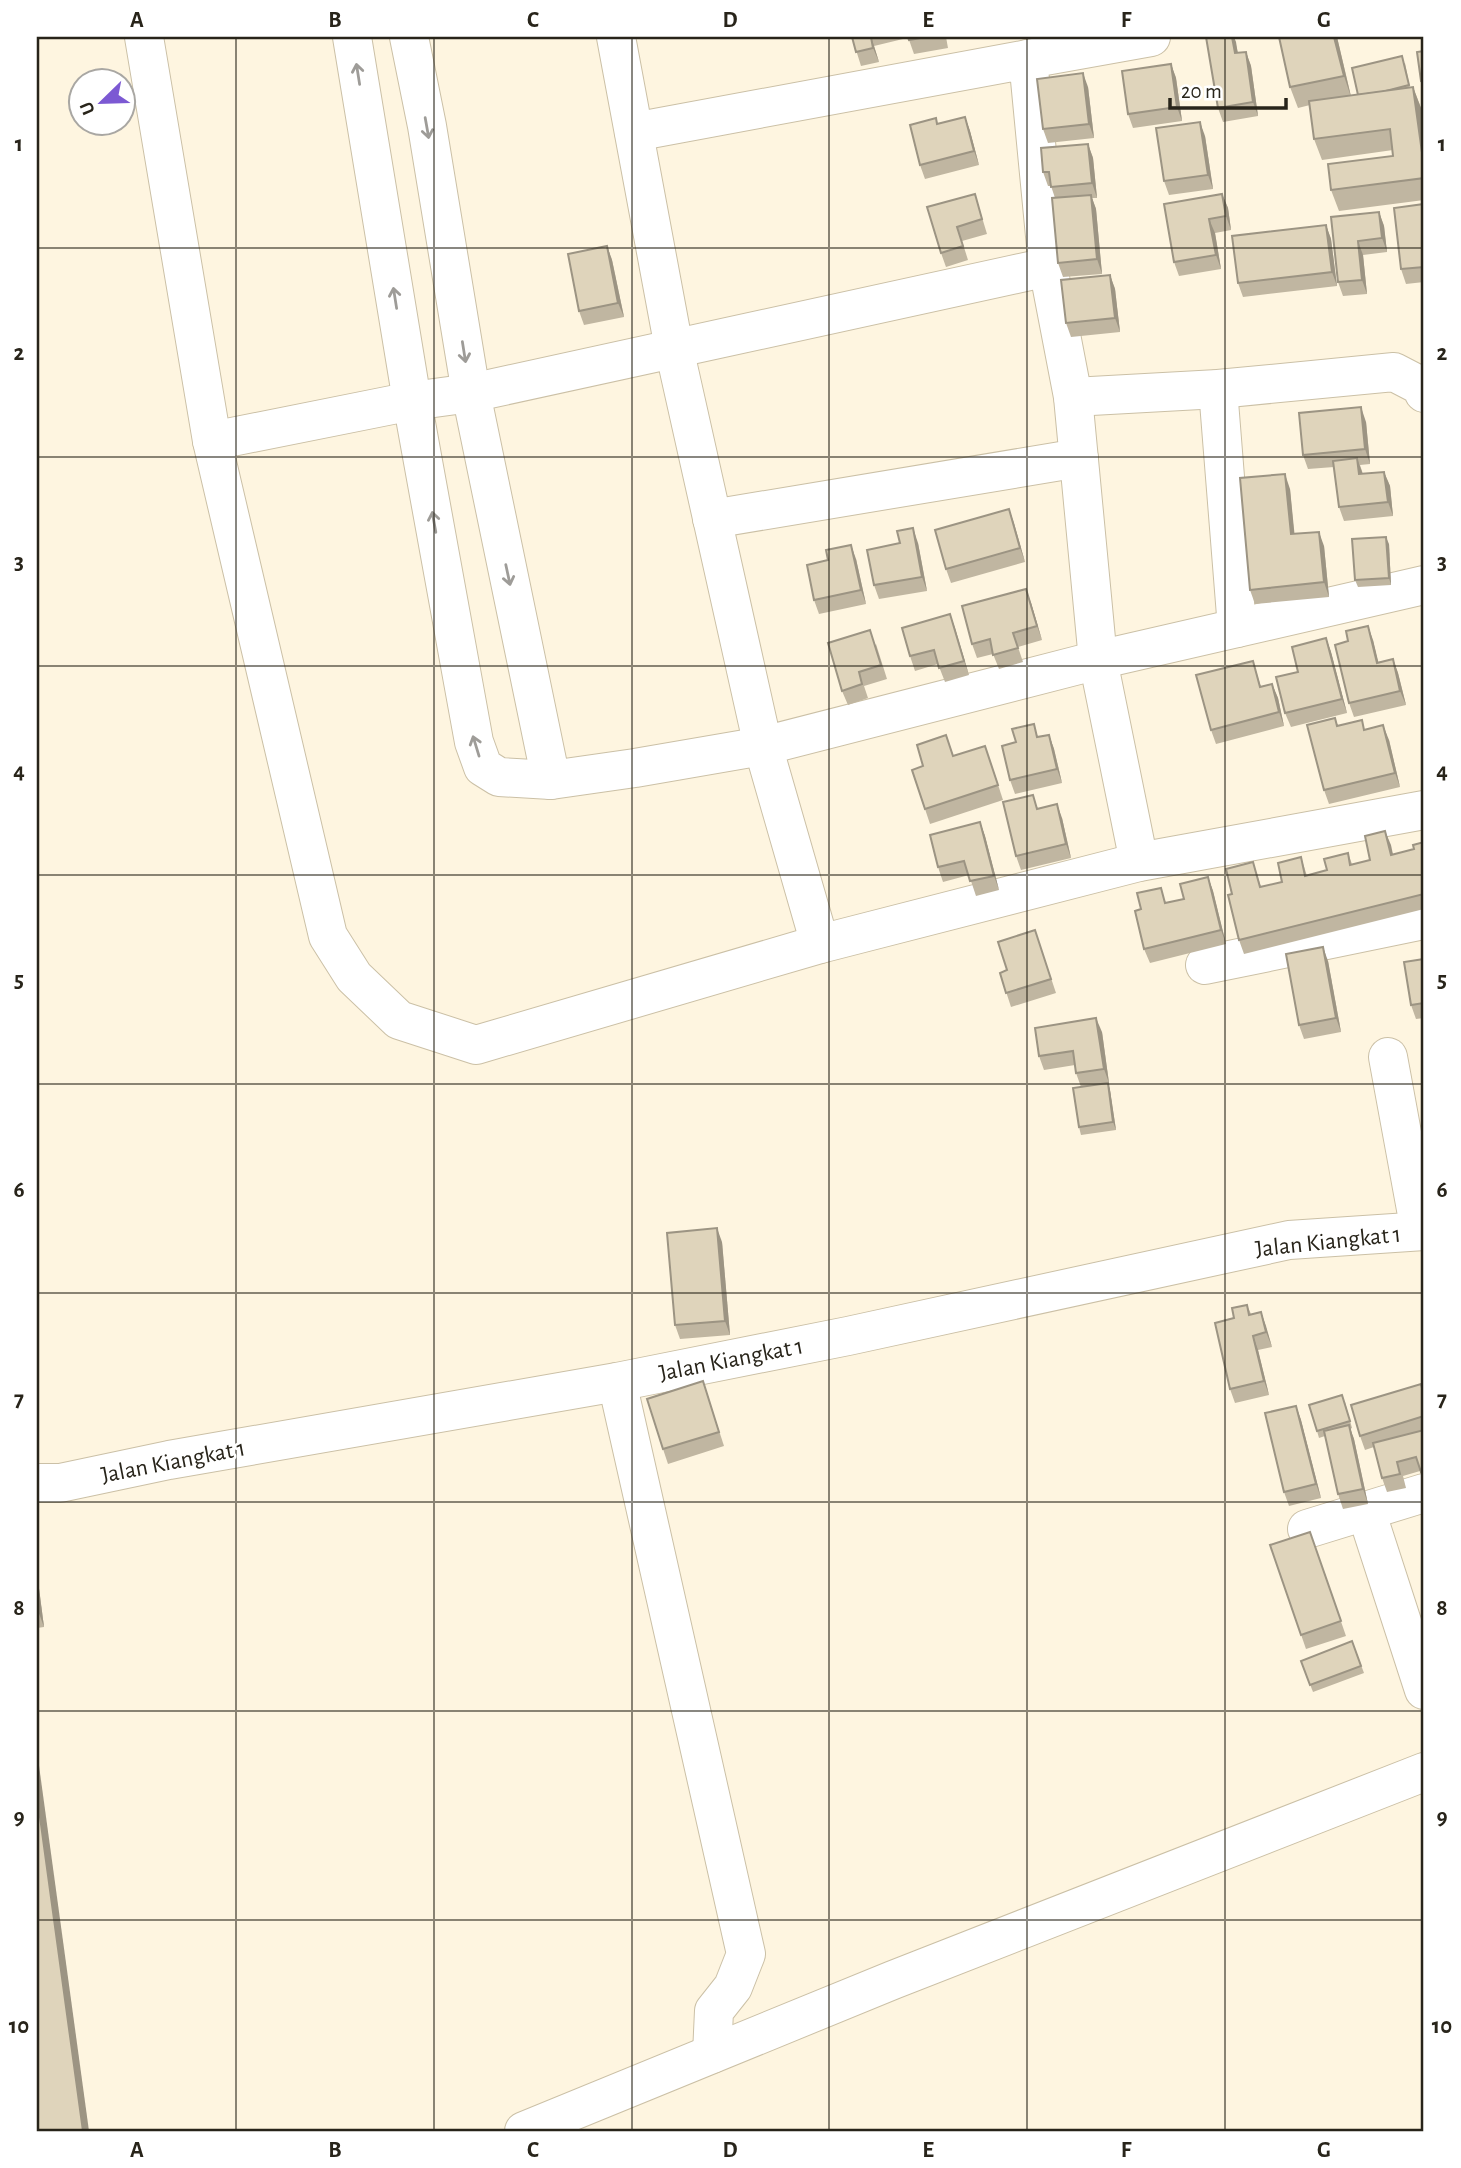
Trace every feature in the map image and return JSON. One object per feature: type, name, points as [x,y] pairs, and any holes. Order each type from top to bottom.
[{"type":"street","points":[[144,37],[212,441],[328,936],[354,976],[399,1020],[476,1045],[820,944],[1139,862],[1424,810]]},
{"type":"street","points":[[352,37],[412,401],[474,742],[484,767],[499,777],[551,780],[763,746],[1098,660],[1424,585]]},
{"type":"street","points":[[408,37],[427,126],[471,393],[551,780]]},
{"type":"street","points":[[616,37],[674,348],[763,746],[820,944]]},
{"type":"street","points":[[634,132],[1151,37]]},
{"type":"street","points":[[1028,59],[1048,267],[1073,397],[1098,660],[1139,862]]},
{"type":"street","points":[[212,441],[412,401],[471,393],[1048,267]]},
{"type":"street","points":[[1073,397],[1218,389],[1394,372],[1421,386],[1424,393]]},
{"type":"street","points":[[1218,389],[1237,628]]},
{"type":"street","points":[[712,519],[1079,458]]},
{"type":"street","points":[[1205,965],[1424,920]]},
{"type":"street","points":[[1388,1057],[1422,1231]]},
{"type":"street","name":"Jalan Kiangkat 1","points":[[37,1483],[60,1483],[182,1457],[617,1382],[848,1336],[1289,1240],[1422,1231]]},
{"type":"street","points":[[617,1382],[746,1954],[733,1987],[715,2011],[712,2054]]},
{"type":"street","points":[[1307,1530],[1424,1493]]},
{"type":"street","points":[[1366,1511],[1424,1690]]},
{"type":"street","points":[[524,2131],[893,1980],[1424,1772]]},
{"type":"building","points":[[852,37],[871,37],[873,48],[856,52]]},
{"type":"building","points":[[1206,37],[1232,37],[1235,53],[1246,52],[1253,102],[1218,108]]},
{"type":"building","points":[[1279,37],[1334,37],[1344,76],[1290,87]]},
{"type":"building","points":[[1424,51],[1424,80],[1421,81],[1417,52]]},
{"type":"building","points":[[1402,56],[1409,85],[1358,95],[1352,68]]},
{"type":"building","points":[[1171,64],[1177,107],[1128,114],[1122,71]]},
{"type":"building","points":[[1083,73],[1089,124],[1043,129],[1037,79]]},
{"type":"building","points":[[1413,87],[1424,178],[1331,190],[1328,164],[1393,156],[1390,129],[1314,139],[1309,101]]},
{"type":"building","points":[[965,117],[974,151],[920,165],[910,125],[936,118],[937,124]]},
{"type":"building","points":[[1200,122],[1208,175],[1164,181],[1156,128]]},
{"type":"building","points":[[1088,144],[1092,183],[1051,187],[1049,172],[1043,172],[1041,148]]},
{"type":"building","points":[[975,194],[982,219],[957,227],[963,246],[941,253],[927,207]]},
{"type":"building","points":[[1222,194],[1226,216],[1209,219],[1216,255],[1174,262],[1164,204]]},
{"type":"building","points":[[1091,195],[1097,259],[1058,263],[1052,198]]},
{"type":"building","points":[[1424,204],[1424,267],[1401,269],[1394,208]]},
{"type":"building","points":[[1379,212],[1382,238],[1358,241],[1362,280],[1338,282],[1331,217]]},
{"type":"building","points":[[1326,225],[1332,272],[1238,283],[1232,236]]},
{"type":"building","points":[[607,246],[618,303],[579,311],[568,254]]},
{"type":"building","points":[[1110,275],[1115,318],[1066,323],[1061,280]]},
{"type":"building","points":[[1361,407],[1365,449],[1303,455],[1299,413]]},
{"type":"building","points":[[1357,458],[1359,474],[1384,472],[1388,502],[1339,507],[1333,461]]},
{"type":"building","points":[[1285,474],[1291,534],[1319,532],[1324,582],[1250,590],[1240,478]]},
{"type":"building","points":[[1009,509],[1020,548],[946,569],[935,530]]},
{"type":"building","points":[[913,528],[922,577],[874,585],[867,550],[900,543],[897,531]]},
{"type":"building","points":[[1386,537],[1389,578],[1355,580],[1352,539]]},
{"type":"building","points":[[851,545],[861,590],[814,600],[807,565],[828,560],[826,550]]},
{"type":"building","points":[[1026,589],[1037,626],[1013,633],[1018,648],[993,655],[990,639],[972,644],[962,606]]},
{"type":"building","points":[[950,614],[964,661],[939,668],[934,650],[910,656],[902,628]]},
{"type":"building","points":[[1368,626],[1377,663],[1393,659],[1400,691],[1349,703],[1335,645],[1348,641],[1346,631]]},
{"type":"building","points":[[870,630],[881,665],[859,672],[862,684],[842,691],[828,643]]},
{"type":"building","points":[[1326,638],[1342,699],[1285,713],[1276,677],[1298,672],[1292,647]]},
{"type":"building","points":[[1253,661],[1260,687],[1272,684],[1279,712],[1211,730],[1196,675]]},
{"type":"building","points":[[1335,718],[1337,726],[1362,720],[1364,730],[1383,725],[1395,773],[1324,790],[1307,725]]},
{"type":"building","points":[[1034,724],[1037,737],[1049,735],[1057,769],[1010,780],[1002,746],[1016,742],[1012,729]]},
{"type":"building","points":[[946,735],[953,756],[985,746],[998,785],[925,809],[912,770],[923,766],[917,745]]},
{"type":"building","points":[[1033,795],[1037,809],[1057,804],[1066,844],[1016,856],[1003,802]]},
{"type":"building","points":[[980,822],[994,876],[970,881],[964,861],[938,867],[930,835]]},
{"type":"building","points":[[1385,831],[1391,855],[1414,849],[1413,845],[1424,842],[1424,894],[1239,940],[1228,895],[1232,894],[1226,869],[1253,862],[1260,887],[1282,882],[1278,863],[1301,857],[1305,876],[1327,870],[1324,859],[1348,853],[1350,865],[1370,860],[1365,836]]},
{"type":"building","points":[[1208,877],[1221,930],[1144,949],[1135,911],[1141,909],[1137,893],[1161,888],[1165,903],[1184,899],[1180,884]]},
{"type":"building","points":[[1035,930],[1051,979],[1006,993],[1000,973],[1007,970],[998,942]]},
{"type":"building","points":[[1323,947],[1336,1018],[1299,1025],[1286,954]]},
{"type":"building","points":[[1424,959],[1424,1003],[1411,1005],[1404,962]]},
{"type":"building","points":[[1096,1018],[1104,1069],[1076,1073],[1073,1051],[1039,1056],[1035,1028]]},
{"type":"building","points":[[1108,1083],[1113,1122],[1079,1127],[1073,1088]]},
{"type":"building","points":[[717,1228],[725,1321],[675,1325],[667,1233]]},
{"type":"building","points":[[1247,1305],[1249,1315],[1261,1312],[1266,1332],[1253,1336],[1264,1381],[1230,1389],[1215,1323],[1234,1318],[1232,1308]]},
{"type":"building","points":[[703,1381],[719,1432],[663,1449],[647,1399]]},
{"type":"building","points":[[1421,1384],[1424,1416],[1360,1436],[1351,1405]]},
{"type":"building","points":[[1342,1395],[1350,1421],[1317,1431],[1309,1405]]},
{"type":"building","points":[[1296,1406],[1316,1484],[1284,1492],[1265,1413]]},
{"type":"building","points":[[1349,1425],[1363,1489],[1338,1494],[1324,1431]]},
{"type":"building","points":[[1424,1430],[1424,1471],[1421,1472],[1416,1457],[1397,1462],[1400,1474],[1382,1478],[1373,1443]]},
{"type":"building","points":[[1310,1532],[1341,1621],[1301,1635],[1270,1545]]},
{"type":"building","points":[[1352,1641],[1361,1666],[1310,1685],[1301,1661]]},
{"type":"building","points":[[37,1795],[83,2131],[37,2131]]}]
